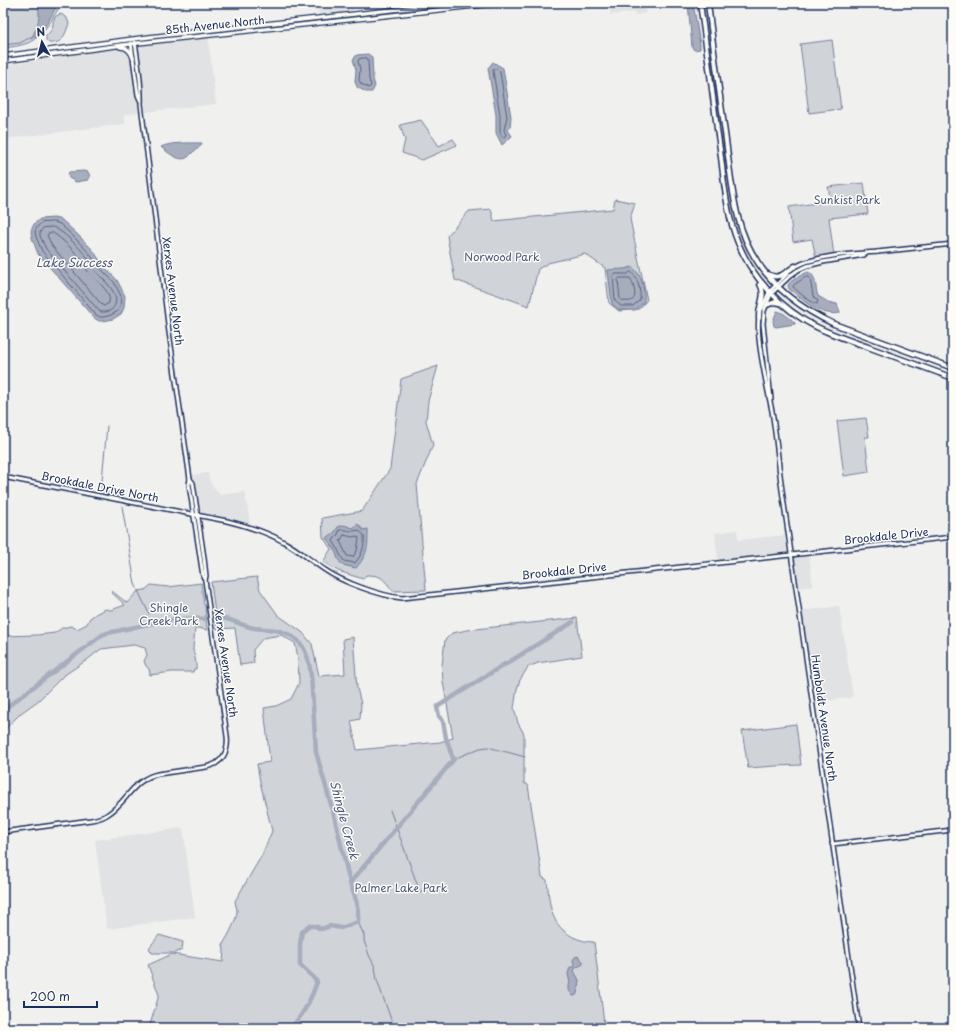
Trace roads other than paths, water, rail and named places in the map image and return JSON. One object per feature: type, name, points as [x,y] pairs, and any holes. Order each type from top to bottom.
[{"type":"highway","points":[[699,3],[703,21],[727,201],[733,228],[746,263],[761,286],[763,292],[764,296],[760,307],[759,318]]},
{"type":"highway","points":[[708,3],[736,212],[741,228],[755,258],[777,286],[801,306],[825,320],[953,368]]},
{"type":"highway","points":[[743,253],[759,279],[770,293],[799,317],[821,329],[953,378]]},
{"type":"highway","points":[[765,272],[771,277],[777,277],[795,266]]},
{"type":"highway","points":[[767,305],[775,302],[781,303]]},
{"type":"main road","name":"85th Avenue North","points":[[3,56],[132,39],[454,3]]},
{"type":"main road","name":"85th Avenue North","points":[[3,61],[133,43],[502,3]]},
{"type":"main road","points":[[101,48],[108,49],[123,47],[130,51],[133,58]]},
{"type":"street","name":"Xerxes Avenue North","points":[[132,39],[140,72],[142,94],[141,104]]},
{"type":"street","name":"Xerxes Avenue North","points":[[3,832],[91,820],[102,817],[112,811],[135,786],[152,775],[212,766],[221,759],[227,748],[227,736],[205,580],[204,558],[196,515],[193,484],[190,479],[169,332],[141,104],[138,95],[133,58],[133,43]]},
{"type":"street","points":[[770,293],[795,266],[815,259],[953,244]]},
{"type":"street","points":[[777,286],[791,275],[807,266],[878,252]]},
{"type":"street","name":"Humboldt Avenue North","points":[[770,293],[763,318],[763,330],[770,382],[772,411],[791,555],[859,1028]]},
{"type":"street","name":"Humboldt Avenue North","points":[[770,293],[764,302],[759,318],[758,328],[772,411]]},
{"type":"street","name":"Brookdale Drive North","points":[[3,477],[196,515]]},
{"type":"street","name":"Brookdale Drive","points":[[196,515],[227,521],[269,534],[286,543],[339,578],[367,589],[394,597],[409,597],[953,537]]},
{"type":"street","points":[[832,844],[953,830]]},
{"type":"water","points":[[40,3],[58,3],[42,30],[30,39],[38,23]]},
{"type":"water","points":[[688,3],[693,3],[700,49],[694,50],[692,47]]},
{"type":"water","points":[[368,54],[372,57],[373,79],[375,86],[372,92],[366,92],[357,87],[355,81],[356,70],[353,59],[357,55]]},
{"type":"water","points":[[493,62],[503,68],[511,117],[510,127],[508,130],[512,136],[502,145],[496,133],[496,115],[488,68]]},
{"type":"water","points":[[202,143],[185,159],[175,157],[161,147],[175,144]]},
{"type":"water","points":[[69,172],[88,172],[90,176],[88,180],[76,182],[69,178]]},
{"type":"water","name":"Lake Success","points":[[54,218],[62,220],[78,235],[93,250],[102,264],[117,280],[125,296],[124,308],[121,314],[113,319],[104,321],[99,321],[94,318],[38,254],[31,231],[34,224],[40,219]]},
{"type":"water","points":[[631,267],[635,269],[642,281],[644,302],[635,310],[619,310],[612,304],[608,270]]},
{"type":"water","points":[[808,272],[813,276],[818,296],[828,302],[837,304],[840,313],[826,313],[819,310],[806,303],[789,289],[788,286],[791,282]]},
{"type":"water","points":[[777,311],[782,313],[795,324],[774,326],[773,321]]},
{"type":"water","points":[[358,524],[363,530],[368,529],[368,541],[363,559],[356,568],[342,565],[334,548],[326,538],[334,533],[338,527],[344,525],[353,528]]},
{"type":"water","points":[[578,956],[583,961],[583,964],[577,967],[574,971],[579,980],[577,994],[573,996],[569,990],[570,983],[568,974],[570,967],[574,966],[573,960]]},
{"type":"waterway","points":[[3,45],[20,43],[31,37]]},
{"type":"waterway","points":[[107,426],[101,491],[120,495]]},
{"type":"waterway","points":[[122,506],[135,584],[149,614]]},
{"type":"waterway","name":"Shingle Creek","points":[[216,617],[254,628],[276,630],[285,633],[298,641],[305,652],[310,666],[311,675],[316,752],[335,819],[357,907],[358,922],[341,928],[330,926],[321,929],[315,926],[308,926],[302,932],[300,944],[300,965],[317,982],[307,1006],[291,1028]]},
{"type":"waterway","name":"Shingle Creek","points":[[3,710],[102,635],[143,625],[168,621],[193,618],[205,619]]},
{"type":"waterway","points":[[506,664],[573,622]]},
{"type":"waterway","points":[[451,753],[446,738],[443,721],[439,716],[437,707],[505,664]]},
{"type":"waterway","points":[[454,759],[480,748],[488,747],[506,752]]},
{"type":"waterway","points":[[507,752],[525,757]]},
{"type":"waterway","points":[[350,883],[454,759],[452,756]]},
{"type":"waterway","points":[[390,810],[420,892],[424,890]]},
{"type":"waterway","points":[[358,922],[364,935],[364,941],[369,955],[375,967],[377,980],[394,1028]]},
{"type":"park label","name":"Sunkist Park","points":[[847,200]]},
{"type":"park label","name":"Norwood Park","points":[[502,257]]},
{"type":"park label","name":"Shingle Creek Park","points":[[169,614]]},
{"type":"park label","name":"Palmer Lake Park","points":[[401,888]]}]
